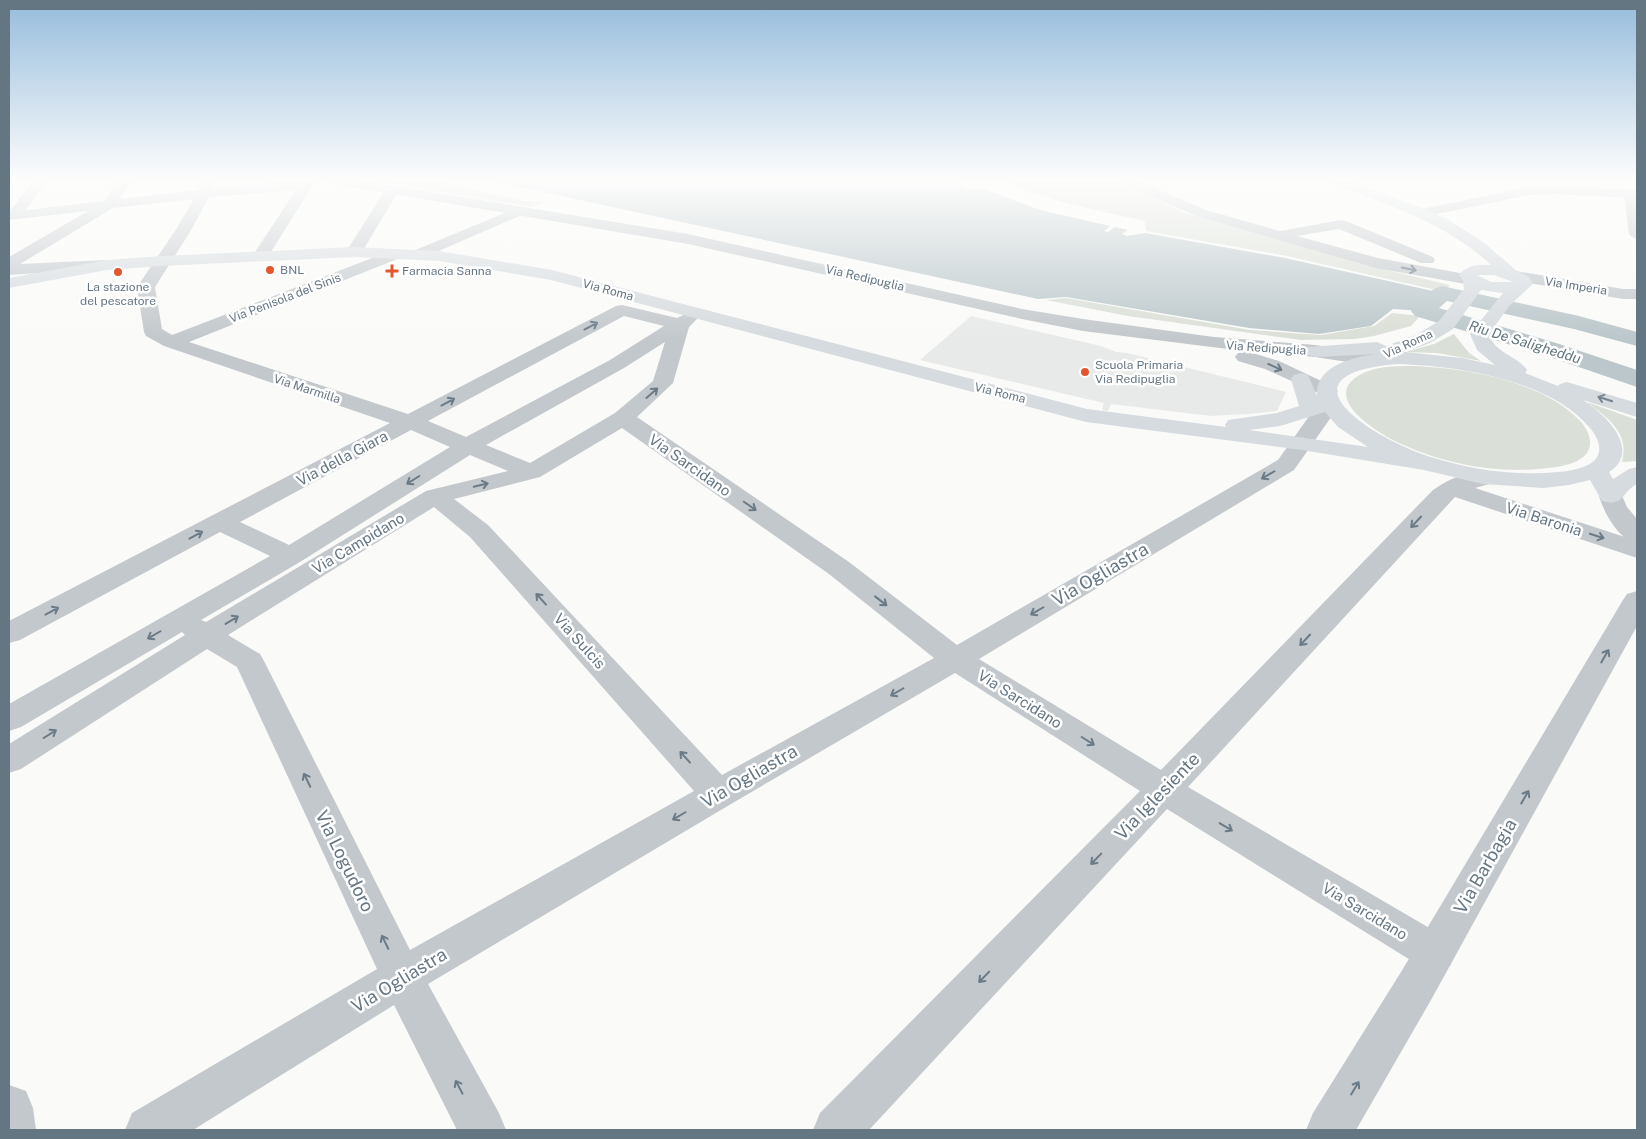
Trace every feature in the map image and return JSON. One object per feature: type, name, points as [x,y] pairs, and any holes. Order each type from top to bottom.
[{"type":"main road","points":[[1461,233],[1488,253],[1515,279]]},
{"type":"main road","name":"Via Roma","points":[[107,265],[260,255],[354,252],[419,254],[463,259],[552,275],[689,319],[1086,415],[1302,442],[1351,452],[1426,463]]},
{"type":"main road","name":"Via Roma","points":[[1374,360],[1423,339],[1446,325],[1488,253]]},
{"type":"main road","points":[[9,283],[107,265]]},
{"type":"main road","points":[[1471,282],[1499,288],[1515,279]]},
{"type":"main road","points":[[1515,279],[1504,301],[1479,334],[1480,342],[1490,353],[1536,384],[1572,389]]},
{"type":"main road","points":[[1315,351],[1403,346]]},
{"type":"main road","points":[[1322,401],[1330,380],[1340,371],[1354,364],[1374,360],[1423,359],[1451,362],[1489,370],[1536,384],[1565,397],[1589,412],[1605,428],[1612,444],[1610,458],[1596,470]]},
{"type":"main road","points":[[1513,367],[1637,410]]},
{"type":"main road","points":[[1301,379],[1322,401],[1360,432],[1397,452],[1426,463],[1487,477],[1531,481],[1569,478],[1596,470],[1637,468]]},
{"type":"main road","name":"Via Roma","points":[[1195,430],[1280,419],[1322,401]]},
{"type":"main road","points":[[1351,452],[1451,488]]},
{"type":"main road","points":[[1596,470],[1611,496],[1624,481],[1637,474]]},
{"type":"street","points":[[9,264],[61,233]]},
{"type":"street","name":"Via Marmilla","points":[[181,233],[146,286],[148,312],[153,332],[171,342],[410,422],[532,472]]},
{"type":"street","points":[[260,255],[274,233]]},
{"type":"street","points":[[354,252],[366,233]]},
{"type":"street","points":[[419,254],[467,233]]},
{"type":"street","name":"Via Redipuglia","points":[[653,233],[688,239],[1022,314],[1158,336],[1236,346],[1315,351],[1374,360]]},
{"type":"street","points":[[1271,233],[1376,263],[1471,282]]},
{"type":"street","points":[[1277,235],[1288,233]]},
{"type":"street","points":[[1363,233],[1445,266],[1471,282]]},
{"type":"street","name":"Via Penisola del Sinis","points":[[171,342],[399,253]]},
{"type":"street","name":"Via Roma","points":[[9,270],[107,265]]},
{"type":"street","points":[[1515,279],[1637,300]]},
{"type":"street","name":"Via Imperia","points":[[1515,279],[1637,294]]},
{"type":"street","name":"Via della Giara","points":[[9,634],[622,310],[689,319]]},
{"type":"street","name":"Via Campidano","points":[[9,719],[193,627],[435,496],[532,472],[623,418],[663,383],[689,319]]},
{"type":"street","name":"Via Campidano","points":[[9,760],[290,556],[470,446],[617,364],[689,319]]},
{"type":"street","name":"Via Redipuglia","points":[[1158,336],[1263,362],[1301,379]]},
{"type":"street","name":"Via Ogliastra","points":[[149,1130],[402,977],[956,659],[1286,465],[1302,442],[1322,401]]},
{"type":"street","name":"Via Sarcidano","points":[[623,418],[840,568],[956,659],[1164,789],[1435,953]]},
{"type":"street","name":"Via Iglesiente","points":[[837,1130],[1164,789],[1441,496],[1451,488],[1487,477]]},
{"type":"street","name":"Via Baronia","points":[[1451,488],[1637,550]]},
{"type":"street","name":"Via Sulcis","points":[[435,496],[479,531],[718,794]]},
{"type":"street","points":[[1611,496],[1616,508],[1637,536]]},
{"type":"street","points":[[219,522],[290,556]]},
{"type":"street","name":"Via Barbagia","points":[[1330,1130],[1435,953],[1637,600]]},
{"type":"street","name":"Via Logudoro","points":[[193,627],[249,660],[402,977],[482,1130]]},
{"type":"street","points":[[9,1108],[12,1130]]},
{"type":"shaded area","points":[[733,233],[1123,233],[1122,234],[1127,236],[1146,233],[1285,258],[1442,293],[1423,311],[1393,309],[1371,326],[1319,334],[1249,328],[1066,297],[1038,299]]},
{"type":"shaded area","points":[[1158,233],[1256,233],[1387,270],[1450,285],[1445,292],[1287,256]]},
{"type":"shaded area","points":[[1066,298],[1250,330],[1321,335],[1374,326],[1392,313],[1420,316],[1411,326],[1374,336],[1354,339],[1301,340],[1128,316],[1046,300]]},
{"type":"shaded area","name":"Scuola Primaria Via Redipuglia","points":[[971,316],[1286,392],[1277,411],[1211,416],[1111,404],[1108,411],[1102,410],[1104,403],[920,360]]},
{"type":"shaded area","points":[[1454,334],[1469,353],[1481,361],[1437,353],[1405,352],[1434,344]]},
{"type":"shaded area","points":[[1413,366],[1480,374],[1526,387],[1547,397],[1566,409],[1582,423],[1589,436],[1590,444],[1588,451],[1581,459],[1565,465],[1529,470],[1509,470],[1449,461],[1393,440],[1364,421],[1349,403],[1346,394],[1349,385],[1358,376],[1370,370],[1384,367]]},
{"type":"shaded area","points":[[1587,402],[1637,420],[1637,461],[1622,462],[1624,452],[1620,434],[1609,420]]},
{"type":"waterway","name":"Riu De Saligheddu","points":[[1637,339],[1579,323],[1442,293],[1423,311],[1547,348],[1637,379]]},
{"type":"place","name":"BNL","points":[[270,270]]},
{"type":"place","name":"Farmacia Sanna","points":[[392,271]]},
{"type":"place","name":"La stazione del pescatore","points":[[118,272]]},
{"type":"place","name":"Scuola Primaria Via Redipuglia","points":[[1085,372]]}]
